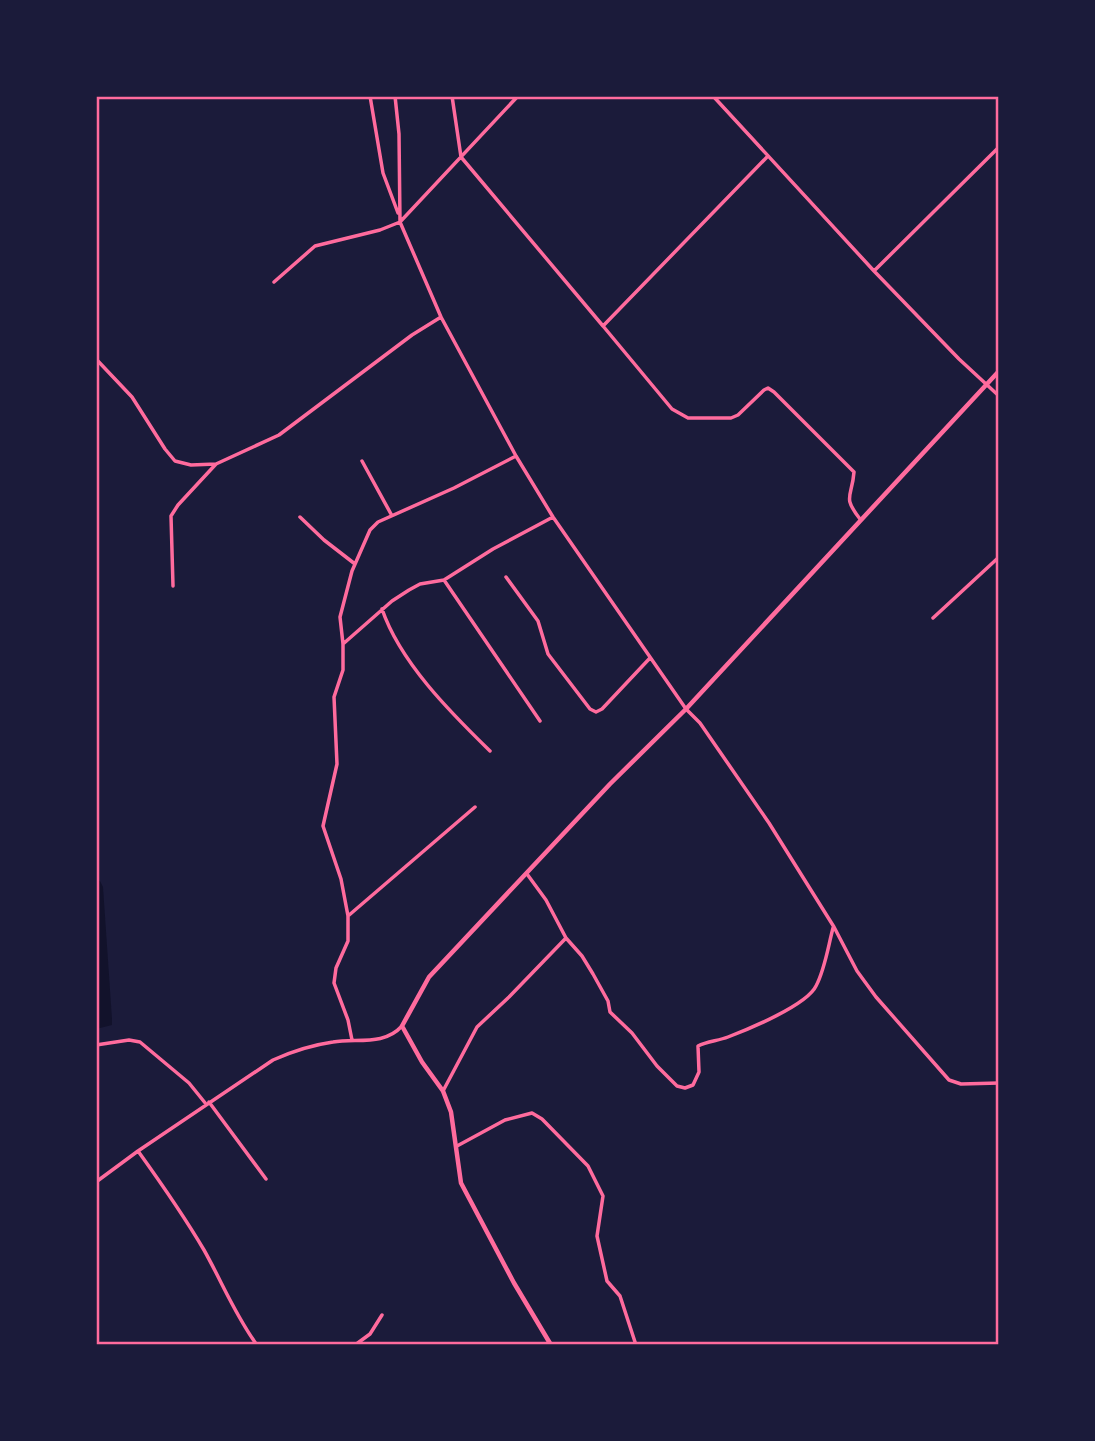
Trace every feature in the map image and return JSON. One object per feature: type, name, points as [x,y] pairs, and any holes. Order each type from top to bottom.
[{"type":"street","points":[[370,96],[383,173],[399,216]]},
{"type":"street","points":[[395,96],[399,134],[400,222],[441,317],[516,456],[553,517],[686,709],[718,747],[769,823],[834,927],[857,971],[876,997],[949,1080],[961,1084],[999,1083]]},
{"type":"street","points":[[452,96],[461,156],[672,409],[688,418],[732,418],[768,388],[853,472],[853,484],[848,499],[860,519]]},
{"type":"street","points":[[274,282],[315,246],[380,230],[400,222],[518,96]]},
{"type":"street","points":[[713,96],[874,271],[959,359],[999,396]]},
{"type":"street","points":[[874,271],[999,147]]},
{"type":"street","points":[[603,327],[767,157]]},
{"type":"street","points":[[96,359],[132,397],[175,461],[191,465],[216,464],[279,435],[412,335],[441,317]]},
{"type":"street","points":[[96,1182],[273,1060],[297,1049],[352,1040],[387,1038],[402,1026],[429,977],[610,784],[686,709],[999,371]]},
{"type":"street","points":[[352,1040],[348,1020],[334,983],[336,968],[348,942],[348,916],[341,879],[323,826],[337,764],[334,697],[343,670],[340,617],[345,593],[370,530],[378,522],[454,488],[516,456]]},
{"type":"street","points":[[362,461],[391,514]]},
{"type":"street","points":[[173,586],[171,516],[216,464]]},
{"type":"street","points":[[300,516],[324,540],[355,564]]},
{"type":"street","points":[[343,644],[382,609],[420,584],[444,580],[493,549],[553,517]]},
{"type":"street","points":[[933,618],[999,557]]},
{"type":"street","points":[[506,577],[538,621],[548,654],[590,709],[596,712],[650,658]]},
{"type":"street","points":[[444,580],[540,721]]},
{"type":"street","points":[[382,609],[390,633],[411,662],[460,721],[490,751]]},
{"type":"street","points":[[348,916],[475,807]]},
{"type":"street","points":[[527,874],[546,900],[566,938],[593,974],[608,1001],[610,1012],[632,1033],[657,1066],[677,1086],[685,1088],[693,1085],[699,1072],[698,1046],[726,1038],[792,1007],[816,987],[834,927]]},
{"type":"street","points":[[443,1091],[477,1027],[566,938]]},
{"type":"street","points":[[402,1026],[422,1062],[443,1091],[451,1112],[461,1183],[514,1283],[551,1345]]},
{"type":"street","points":[[96,1045],[129,1040],[140,1042],[189,1083],[208,1103],[266,1179]]},
{"type":"street","points":[[457,1146],[505,1120],[531,1113],[542,1119],[588,1166],[603,1196],[597,1236],[607,1281],[620,1296],[636,1345]]},
{"type":"street","points":[[138,1151],[205,1252],[239,1320],[257,1345]]},
{"type":"street","points":[[355,1345],[370,1334],[382,1315]]},
{"type":"shaded area","points":[[96,880],[100,881],[103,887],[112,1025],[96,1029]]}]
